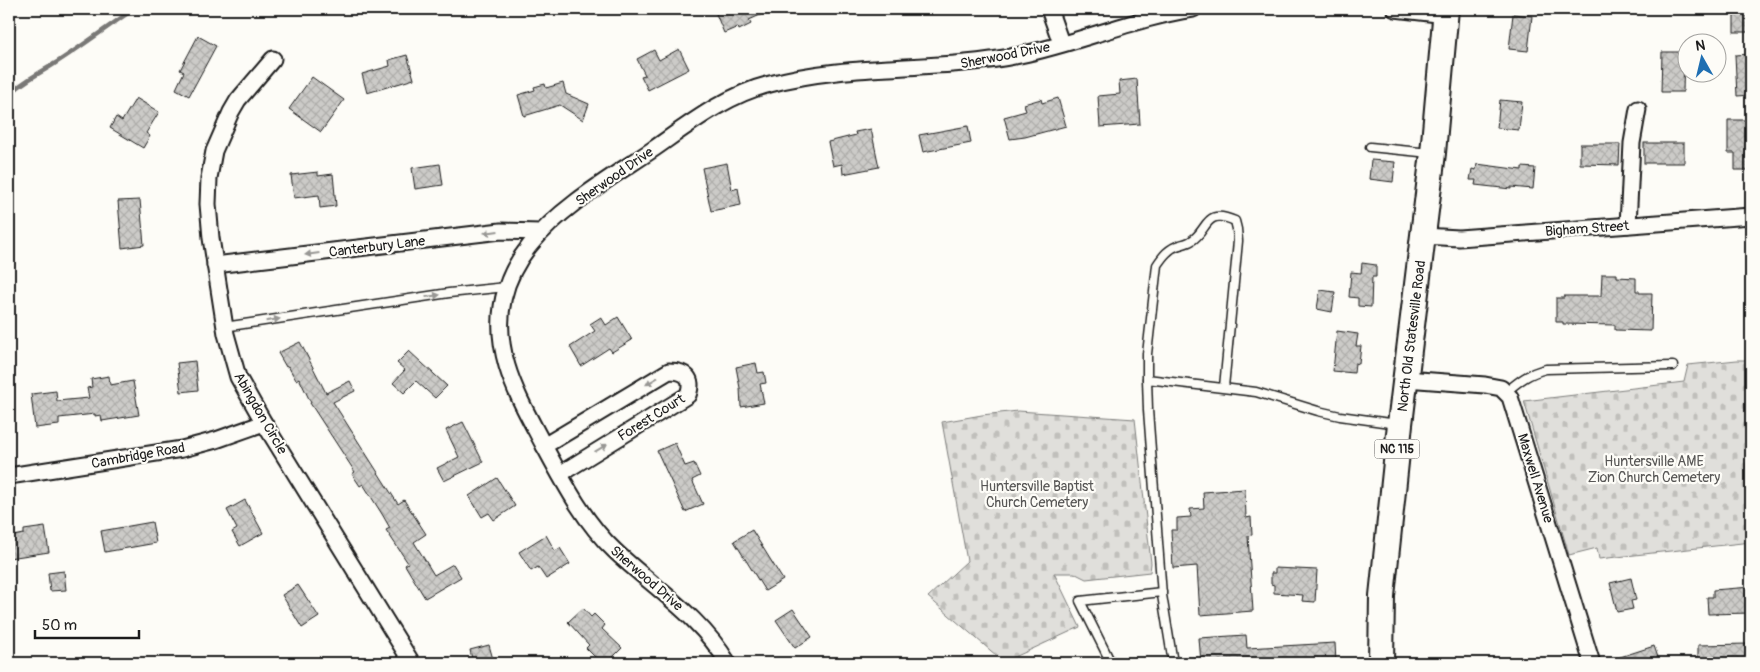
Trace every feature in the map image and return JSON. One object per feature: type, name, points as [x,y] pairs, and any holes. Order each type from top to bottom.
[{"type":"main road","name":"North Old Statesville Road","points":[[1381,663],[1382,596],[1400,424],[1433,153],[1446,12]]},
{"type":"street","points":[[1049,9],[1062,44]]},
{"type":"street","name":"Sherwood Drive","points":[[728,663],[710,636],[692,617],[614,550],[599,534],[578,504],[544,446],[513,384],[506,365],[502,342],[500,325],[502,303],[506,287],[519,259],[540,232],[563,212],[722,104],[766,85],[798,77],[962,64],[999,58],[1027,53],[1091,34],[1193,9]]},
{"type":"street","points":[[1395,9],[1446,12]]},
{"type":"street","name":"Abingdon Circle","points":[[273,58],[238,100],[214,151],[209,178],[208,204],[224,327],[238,377],[264,423],[412,663]]},
{"type":"street","points":[[1628,225],[1632,143],[1638,109]]},
{"type":"street","name":"Bigham Street","points":[[1423,236],[1459,238],[1751,216]]},
{"type":"street","name":"Canterbury Lane","points":[[215,265],[501,231],[540,232]]},
{"type":"street","name":"Forest Court","points":[[544,446],[669,371],[679,371],[688,376],[691,386],[688,395],[560,474]]},
{"type":"street","points":[[1406,379],[1485,385],[1501,388],[1506,392]]},
{"type":"street","name":"Maxwell Avenue","points":[[1506,392],[1514,406],[1592,663]]},
{"type":"street","name":"Cambridge Road","points":[[9,476],[182,449],[216,440],[264,423]]},
{"type":"lane","points":[[1370,147],[1433,153]]},
{"type":"lane","points":[[1172,663],[1162,592],[1148,410],[1147,354],[1157,266],[1164,254],[1177,246],[1191,242],[1206,222],[1214,217],[1225,216],[1235,221],[1238,229],[1238,241],[1224,387]]},
{"type":"lane","points":[[224,327],[506,287]]},
{"type":"lane","points":[[1506,392],[1520,379],[1532,372],[1546,369],[1672,366]]},
{"type":"lane","points":[[1147,379],[1256,392],[1340,416],[1400,424]]},
{"type":"lane","points":[[1111,663],[1080,600],[1162,592]]},
{"type":"green space","name":"Huntersville AME Zion Church Cemetery","points":[[1751,360],[1751,542],[1599,559],[1597,548],[1569,555],[1524,401],[1684,382],[1688,365]]},
{"type":"green space","name":"Huntersville Baptist Church Cemetery","points":[[1018,411],[1135,419],[1151,563],[1150,572],[1086,579],[1074,573],[1054,573],[1080,627],[1004,662],[928,597],[967,561],[942,422]]},
{"type":"building","points":[[714,9],[774,9],[749,20],[751,24],[739,30],[738,27],[724,33]]},
{"type":"building","points":[[1513,14],[1532,16],[1528,51],[1509,49]]},
{"type":"building","points":[[1734,14],[1751,14],[1751,32],[1734,32]]},
{"type":"building","points":[[198,36],[216,46],[189,96],[176,89],[184,72],[180,70]]},
{"type":"building","points":[[679,49],[689,69],[648,90],[641,76],[645,75],[637,59],[654,50],[659,60]]},
{"type":"building","points":[[1662,52],[1678,52],[1678,82],[1683,82],[1683,92],[1661,92]]},
{"type":"building","points":[[1751,54],[1751,95],[1737,96],[1735,55]]},
{"type":"building","points":[[407,55],[414,79],[367,93],[362,74],[390,66],[389,60]]},
{"type":"building","points":[[312,77],[344,100],[321,132],[289,109]]},
{"type":"building","points":[[1137,79],[1140,124],[1100,127],[1098,96],[1120,94],[1119,81]]},
{"type":"building","points":[[563,83],[566,94],[589,104],[583,120],[560,105],[524,116],[518,95],[535,90],[534,87],[545,84],[546,88]]},
{"type":"building","points":[[136,98],[159,112],[146,133],[150,136],[143,148],[110,128],[116,117],[122,121]]},
{"type":"building","points":[[1058,98],[1066,126],[1010,139],[1004,117],[1026,111],[1024,104],[1041,99],[1042,103]]},
{"type":"building","points":[[1500,100],[1522,102],[1519,130],[1497,128]]},
{"type":"building","points":[[1728,120],[1751,120],[1751,170],[1735,170],[1735,153],[1728,153]]},
{"type":"building","points":[[968,126],[971,143],[923,152],[919,135]]},
{"type":"building","points":[[871,129],[879,167],[843,174],[842,164],[833,166],[828,142],[856,135],[855,132]]},
{"type":"building","points":[[1644,143],[1684,143],[1684,163],[1644,163]]},
{"type":"building","points":[[1580,144],[1620,144],[1619,165],[1580,164]]},
{"type":"building","points":[[1371,160],[1395,162],[1393,182],[1369,179]]},
{"type":"building","points":[[727,163],[732,190],[738,188],[741,205],[711,211],[702,168]]},
{"type":"building","points":[[440,164],[443,185],[415,189],[412,168]]},
{"type":"building","points":[[1477,164],[1522,170],[1522,167],[1535,168],[1533,189],[1511,187],[1511,189],[1475,185],[1476,180],[1470,180],[1472,169],[1476,170]]},
{"type":"building","points":[[318,172],[318,176],[333,174],[336,206],[320,208],[319,195],[294,198],[291,175]]},
{"type":"building","points":[[140,200],[144,245],[122,248],[118,201]]},
{"type":"building","points":[[1362,263],[1376,265],[1376,277],[1372,277],[1371,307],[1358,306],[1358,298],[1349,297],[1351,272],[1361,273]]},
{"type":"building","points":[[1602,274],[1617,274],[1617,277],[1636,278],[1636,291],[1639,291],[1639,293],[1652,293],[1651,331],[1615,330],[1615,325],[1563,324],[1563,322],[1556,322],[1556,298],[1564,298],[1564,296],[1601,296]]},
{"type":"building","points":[[1320,290],[1335,292],[1332,312],[1317,309]]},
{"type":"building","points":[[601,317],[606,325],[618,317],[632,340],[612,352],[609,348],[581,366],[570,347],[595,331],[590,324]]},
{"type":"building","points":[[1337,331],[1358,334],[1356,346],[1361,346],[1359,364],[1355,363],[1354,373],[1333,371]]},
{"type":"building","points":[[300,342],[326,393],[350,381],[355,391],[333,402],[398,504],[404,500],[426,534],[414,542],[434,575],[453,564],[461,577],[425,598],[405,565],[408,563],[386,530],[390,528],[382,514],[363,484],[360,486],[352,474],[355,472],[310,403],[299,378],[296,380],[278,353]]},
{"type":"building","points":[[409,351],[447,386],[435,398],[416,381],[404,393],[393,383],[405,370],[397,363]]},
{"type":"building","points":[[195,361],[198,390],[181,392],[177,363]]},
{"type":"building","points":[[756,363],[758,373],[764,372],[766,383],[760,384],[764,403],[741,407],[736,367]]},
{"type":"building","points":[[109,376],[110,385],[133,381],[139,415],[102,421],[101,415],[95,416],[95,414],[59,418],[59,425],[35,428],[31,394],[56,391],[57,401],[89,398],[87,388],[92,387],[91,379]]},
{"type":"building","points":[[463,422],[483,462],[444,481],[437,468],[459,457],[446,430]]},
{"type":"building","points":[[675,443],[685,466],[694,463],[700,476],[692,480],[703,504],[685,512],[657,451]]},
{"type":"building","points":[[497,478],[515,506],[494,520],[489,513],[482,517],[469,496]]},
{"type":"building","points":[[1245,489],[1246,518],[1251,517],[1252,535],[1248,536],[1253,611],[1200,615],[1197,566],[1173,568],[1171,530],[1177,530],[1177,518],[1191,517],[1190,509],[1204,508],[1203,492]]},
{"type":"building","points":[[245,500],[263,533],[240,546],[232,532],[237,529],[227,510]]},
{"type":"building","points":[[152,522],[156,543],[105,552],[101,531]]},
{"type":"building","points":[[45,527],[49,552],[9,558],[9,537],[24,534],[24,530]]},
{"type":"building","points":[[752,530],[783,580],[765,591],[734,541]]},
{"type":"building","points":[[546,535],[555,551],[560,548],[570,564],[546,579],[538,567],[531,571],[519,552]]},
{"type":"building","points":[[1275,568],[1317,570],[1315,602],[1302,601],[1303,595],[1274,593],[1274,585],[1271,584],[1271,573],[1275,573]]},
{"type":"building","points":[[64,571],[66,590],[50,591],[48,573]]},
{"type":"building","points":[[1631,578],[1636,600],[1631,601],[1633,609],[1617,612],[1610,583]]},
{"type":"building","points":[[298,585],[319,617],[302,628],[282,595]]},
{"type":"building","points":[[1751,587],[1751,613],[1708,614],[1707,597],[1713,597],[1713,590]]},
{"type":"building","points":[[583,608],[591,617],[594,614],[605,625],[602,629],[622,648],[607,663],[601,663],[586,648],[589,645],[568,622]]},
{"type":"building","points":[[793,609],[812,637],[795,648],[776,620]]},
{"type":"building","points":[[1246,635],[1247,648],[1335,643],[1336,663],[1201,663],[1199,638]]},
{"type":"building","points":[[1748,644],[1748,663],[1698,663],[1698,645]]},
{"type":"building","points":[[489,645],[494,663],[473,663],[470,650]]},
{"type":"building","points":[[1654,646],[1660,663],[1608,663],[1608,661]]},
{"type":"waterway","points":[[9,95],[25,82],[134,9]]}]
